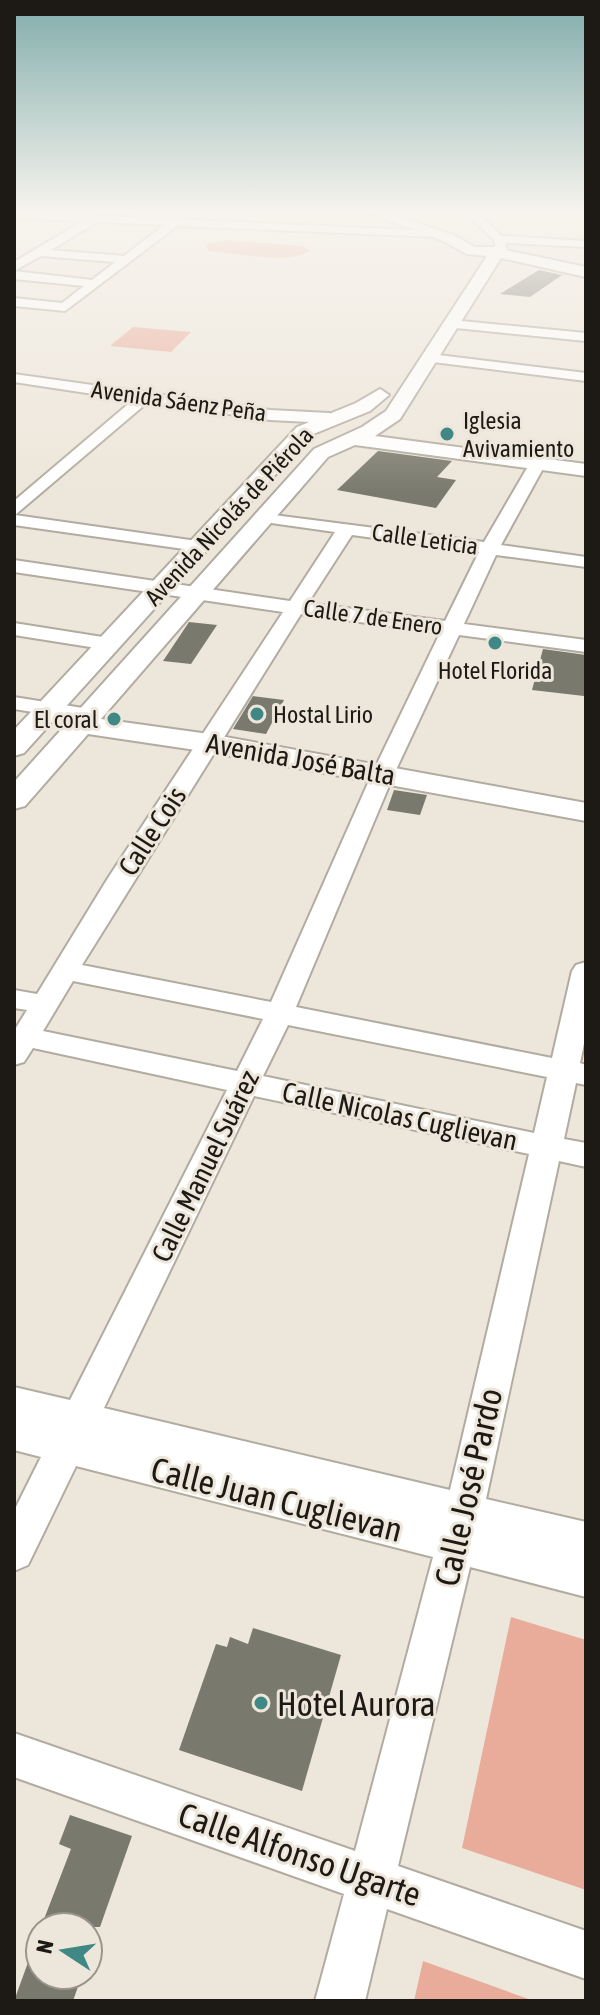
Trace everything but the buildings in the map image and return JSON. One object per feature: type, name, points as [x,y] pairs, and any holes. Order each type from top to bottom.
[{"type":"main road","name":"Avenida Nicolás de Piérola","points":[[14,800],[321,453],[393,415],[462,306]]},
{"type":"main road","name":"Avenida Nicolás de Piérola","points":[[14,747],[35,713],[109,644],[304,431],[372,402],[389,381]]},
{"type":"main road","name":"Avenida Sáenz Peña","points":[[329,418],[483,455]]},
{"type":"main road","name":"Avenida Sáenz Peña","points":[[304,431],[585,468]]},
{"type":"main road","name":"Avenida José Balta","points":[[84,720],[586,812]]},
{"type":"street","points":[[451,324],[586,377]]},
{"type":"street","points":[[430,358],[516,349],[586,337]]},
{"type":"street","points":[[516,349],[586,350]]},
{"type":"street","name":"Avenida Sáenz Peña","points":[[14,378],[304,431]]},
{"type":"street","name":"Avenida Sáenz Peña","points":[[14,388],[270,415],[329,418]]},
{"type":"street","points":[[14,510],[143,400]]},
{"type":"street","name":"Calle Manuel Suárez","points":[[14,1552],[279,1015],[383,774],[490,548],[538,463]]},
{"type":"street","name":"Calle Leticia","points":[[264,517],[586,562]]},
{"type":"street","points":[[14,520],[198,546]]},
{"type":"street","name":"Calle Cois","points":[[20,1046],[64,970],[347,528]]},
{"type":"street","name":"Calle 7 de Enero","points":[[14,566],[195,594],[586,646]]},
{"type":"street","points":[[14,629],[109,644]]},
{"type":"street","name":"Avenida José Balta","points":[[14,703],[35,713],[84,720]]},
{"type":"street","points":[[64,970],[575,1073]]},
{"type":"street","name":"Calle José Pardo","points":[[340,2001],[460,1528],[548,1147],[575,1073],[586,971]]},
{"type":"street","points":[[14,999],[44,1004]]},
{"type":"street","name":"Calle Nicolas Cuglievan","points":[[20,1046],[246,1082],[586,1155]]},
{"type":"street","name":"Calle Juan Cuglievan","points":[[14,1403],[74,1432],[460,1528],[586,1577]]},
{"type":"street","name":"Calle Juan Cuglievan","points":[[14,1433],[74,1432]]},
{"type":"street","name":"Calle Juan Cuglievan","points":[[460,1528],[586,1541]]},
{"type":"street","name":"Calle Alfonso Ugarte","points":[[14,1755],[586,1955]]},
{"type":"shaded area","points":[[133,327],[191,332],[171,352],[110,346]]},
{"type":"shaded area","points":[[511,1617],[586,1640],[586,1890],[462,1848]]},
{"type":"shaded area","points":[[423,1961],[534,2001],[414,2001]]},
{"type":"place","name":"Iglesia Avivamiento","points":[[447,434]]},
{"type":"place","name":"Hotel Florida","points":[[495,643]]},
{"type":"place","name":"Hostal Lirio","points":[[257,714]]},
{"type":"place","name":"El coral","points":[[114,719]]},
{"type":"place","name":"Hotel Aurora","points":[[261,1703]]}]
